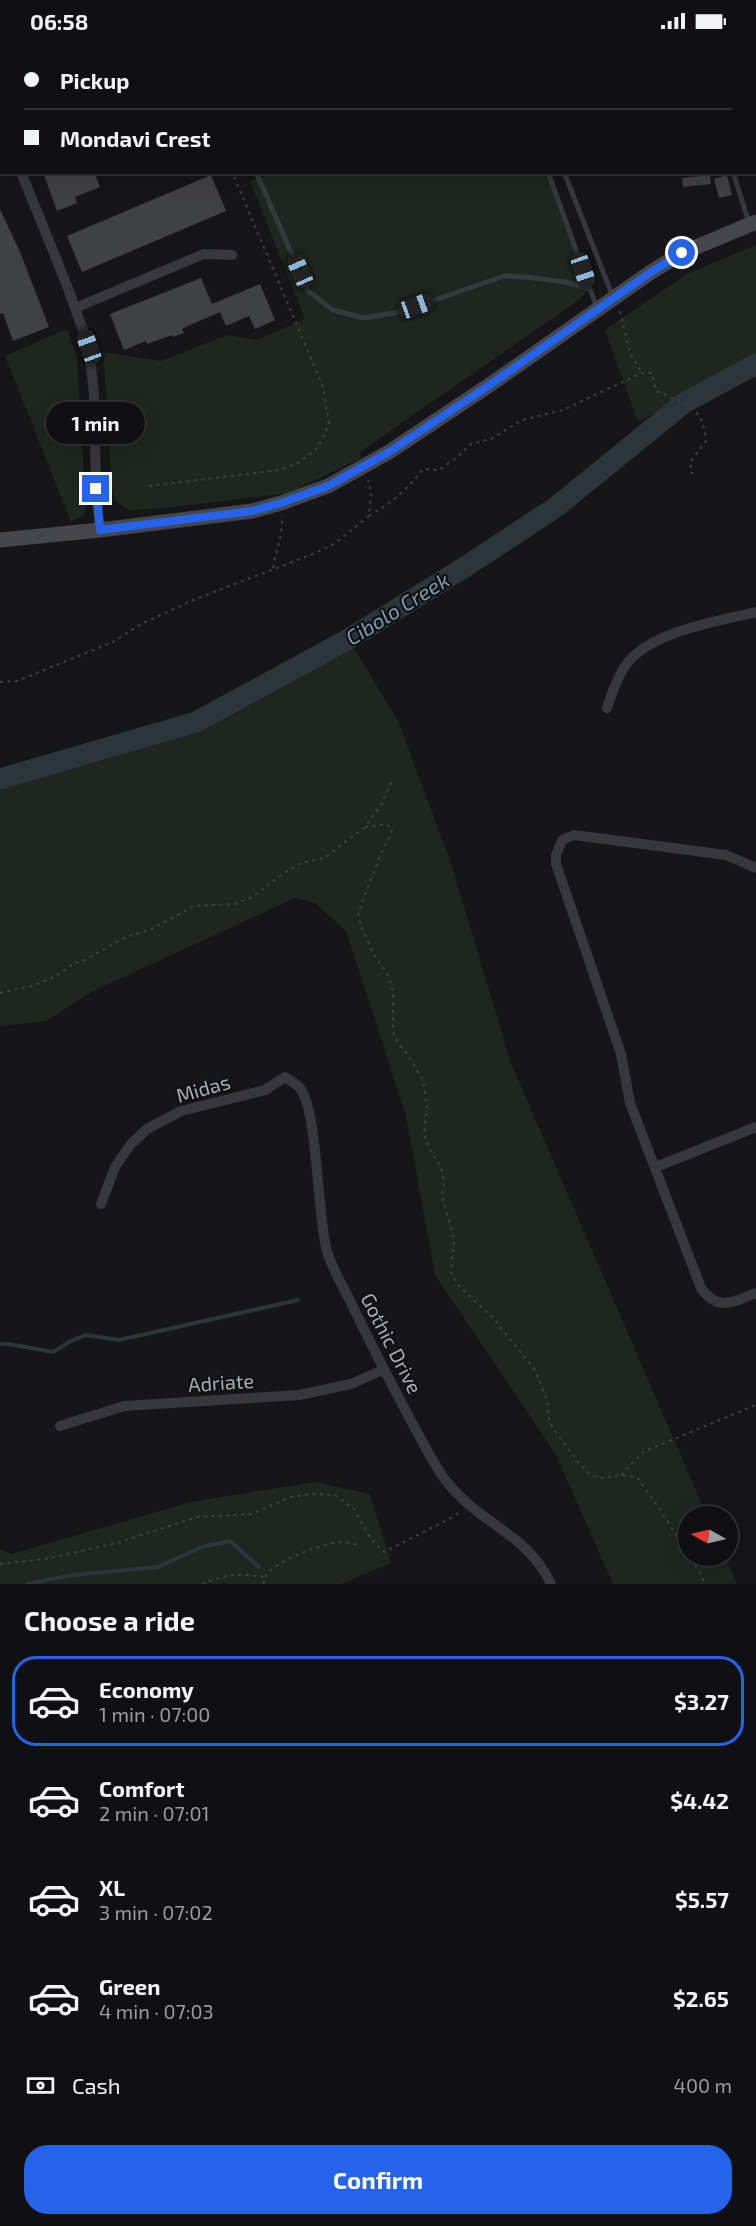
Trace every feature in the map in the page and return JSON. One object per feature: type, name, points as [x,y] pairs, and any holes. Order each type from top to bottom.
[{"type":"main road","points":[[0,540],[252,511],[328,486],[363,467],[491,384],[613,298],[682,253],[753,223]]},
{"type":"street","points":[[22,174],[89,347],[94,395],[100,530]]},
{"type":"street","points":[[75,308],[204,254],[232,255]]},
{"type":"street","points":[[607,708],[614,689],[629,662],[657,640],[705,624],[756,612]]},
{"type":"street","points":[[756,868],[726,855],[574,835],[558,836],[556,864],[621,1054],[630,1103],[702,1288],[708,1297],[718,1303],[730,1303],[756,1293]]},
{"type":"street","name":"Midas","points":[[101,1204],[115,1167],[131,1144],[147,1129],[181,1111],[265,1090],[285,1077]]},
{"type":"street","name":"Gothic Drive","points":[[285,1077],[300,1088],[308,1106],[314,1140],[321,1217],[328,1253],[384,1370],[439,1470],[468,1505],[530,1551],[544,1568],[551,1584]]},
{"type":"street","points":[[656,1167],[756,1127]]},
{"type":"street","name":"Adriate","points":[[60,1426],[124,1406],[299,1395],[351,1384],[384,1370]]},
{"type":"lane","points":[[257,174],[308,291],[333,310],[363,318],[400,312],[504,276],[555,281],[590,289]]},
{"type":"lane","points":[[549,174],[597,310]]},
{"type":"lane","points":[[565,174],[613,298]]},
{"type":"lane","points":[[734,174],[753,223]]},
{"type":"path","points":[[149,486],[280,470],[300,462],[318,447],[329,424],[323,387],[233,174]]},
{"type":"path","points":[[613,298],[621,314],[630,353],[642,373]]},
{"type":"path","points":[[0,682],[17,681],[113,642],[141,624],[193,600],[334,544],[369,516],[393,502],[423,469],[439,470],[471,444],[492,439],[522,420],[563,410],[642,373],[652,373],[657,391],[693,408],[704,423],[706,441],[690,462],[692,474]]},
{"type":"path","points":[[363,467],[371,493],[369,516]]},
{"type":"path","points":[[273,568],[277,544],[283,534],[281,503]]},
{"type":"path","points":[[0,993],[35,985],[56,976],[73,964],[85,960],[118,941],[150,930],[194,906],[235,904],[252,897],[265,885],[301,863],[324,858],[365,827],[381,805],[392,780]]},
{"type":"path","points":[[365,827],[386,824],[392,829],[392,835],[381,853],[358,913],[373,953],[388,975],[393,993],[393,1032],[423,1080],[427,1106],[424,1135],[441,1167],[444,1181],[442,1196],[454,1239],[450,1272],[457,1284],[493,1318],[535,1370],[547,1400],[549,1420],[578,1462],[592,1476],[604,1478],[621,1475],[637,1476],[703,1578],[703,1584]]},
{"type":"path","points":[[621,1475],[644,1452],[756,1405]]},
{"type":"path","points":[[0,1564],[36,1560],[117,1543],[197,1517],[252,1514],[290,1497],[311,1494],[335,1495],[354,1509],[370,1539],[384,1552],[451,1518],[468,1505]]},
{"type":"path","points":[[202,1584],[225,1575],[247,1574],[264,1577],[284,1561],[326,1544],[342,1542],[359,1545]]},
{"type":"path","points":[[264,1577],[264,1584]]},
{"type":"shaded area","points":[[272,174],[548,174],[590,289],[576,302],[360,452],[361,458],[289,493],[167,508],[129,510],[116,501],[112,488],[103,352],[161,361],[227,335],[257,340],[305,319],[250,181]]},
{"type":"shaded area","points":[[756,245],[756,362],[735,369],[638,422],[605,330],[687,274]]},
{"type":"shaded area","points":[[67,329],[77,358],[86,504],[84,515],[71,522],[5,356]]},
{"type":"shaded area","points":[[349,640],[398,721],[451,863],[511,1063],[703,1506],[678,1506],[678,1566],[729,1566],[737,1584],[613,1584],[555,1453],[435,1275],[406,1116],[346,931],[315,903],[295,898],[93,991],[46,1021],[0,1026],[0,786],[108,759],[211,720],[314,666]]},
{"type":"shaded area","points":[[315,1482],[370,1494],[391,1563],[341,1584],[0,1584],[0,1549],[11,1554],[191,1502]]},
{"type":"building","points":[[44,174],[95,174],[100,187],[75,197],[77,203],[57,211]]},
{"type":"building","points":[[211,175],[226,211],[82,272],[67,236]]},
{"type":"building","points":[[710,175],[711,184],[683,187],[682,178]]},
{"type":"building","points":[[727,175],[732,195],[719,198],[714,179]]},
{"type":"building","points":[[0,209],[20,252],[49,327],[13,341],[3,313],[0,314]]},
{"type":"building","points":[[201,278],[212,304],[260,284],[275,320],[255,329],[249,316],[226,326],[220,312],[182,329],[184,333],[147,344],[146,341],[124,350],[110,314]]},
{"type":"waterway","name":"Cibolo Creek","points":[[0,779],[196,722],[347,640],[556,507],[684,403],[756,364]]},
{"type":"waterway","points":[[0,1344],[53,1352],[86,1335],[119,1340],[298,1300]]},
{"type":"waterway","points":[[27,1584],[73,1575],[158,1567],[202,1547],[230,1541],[259,1567]]},
{"type":"route","points":[[96,489],[100,530],[252,511],[328,486],[389,452],[682,253]]}]
